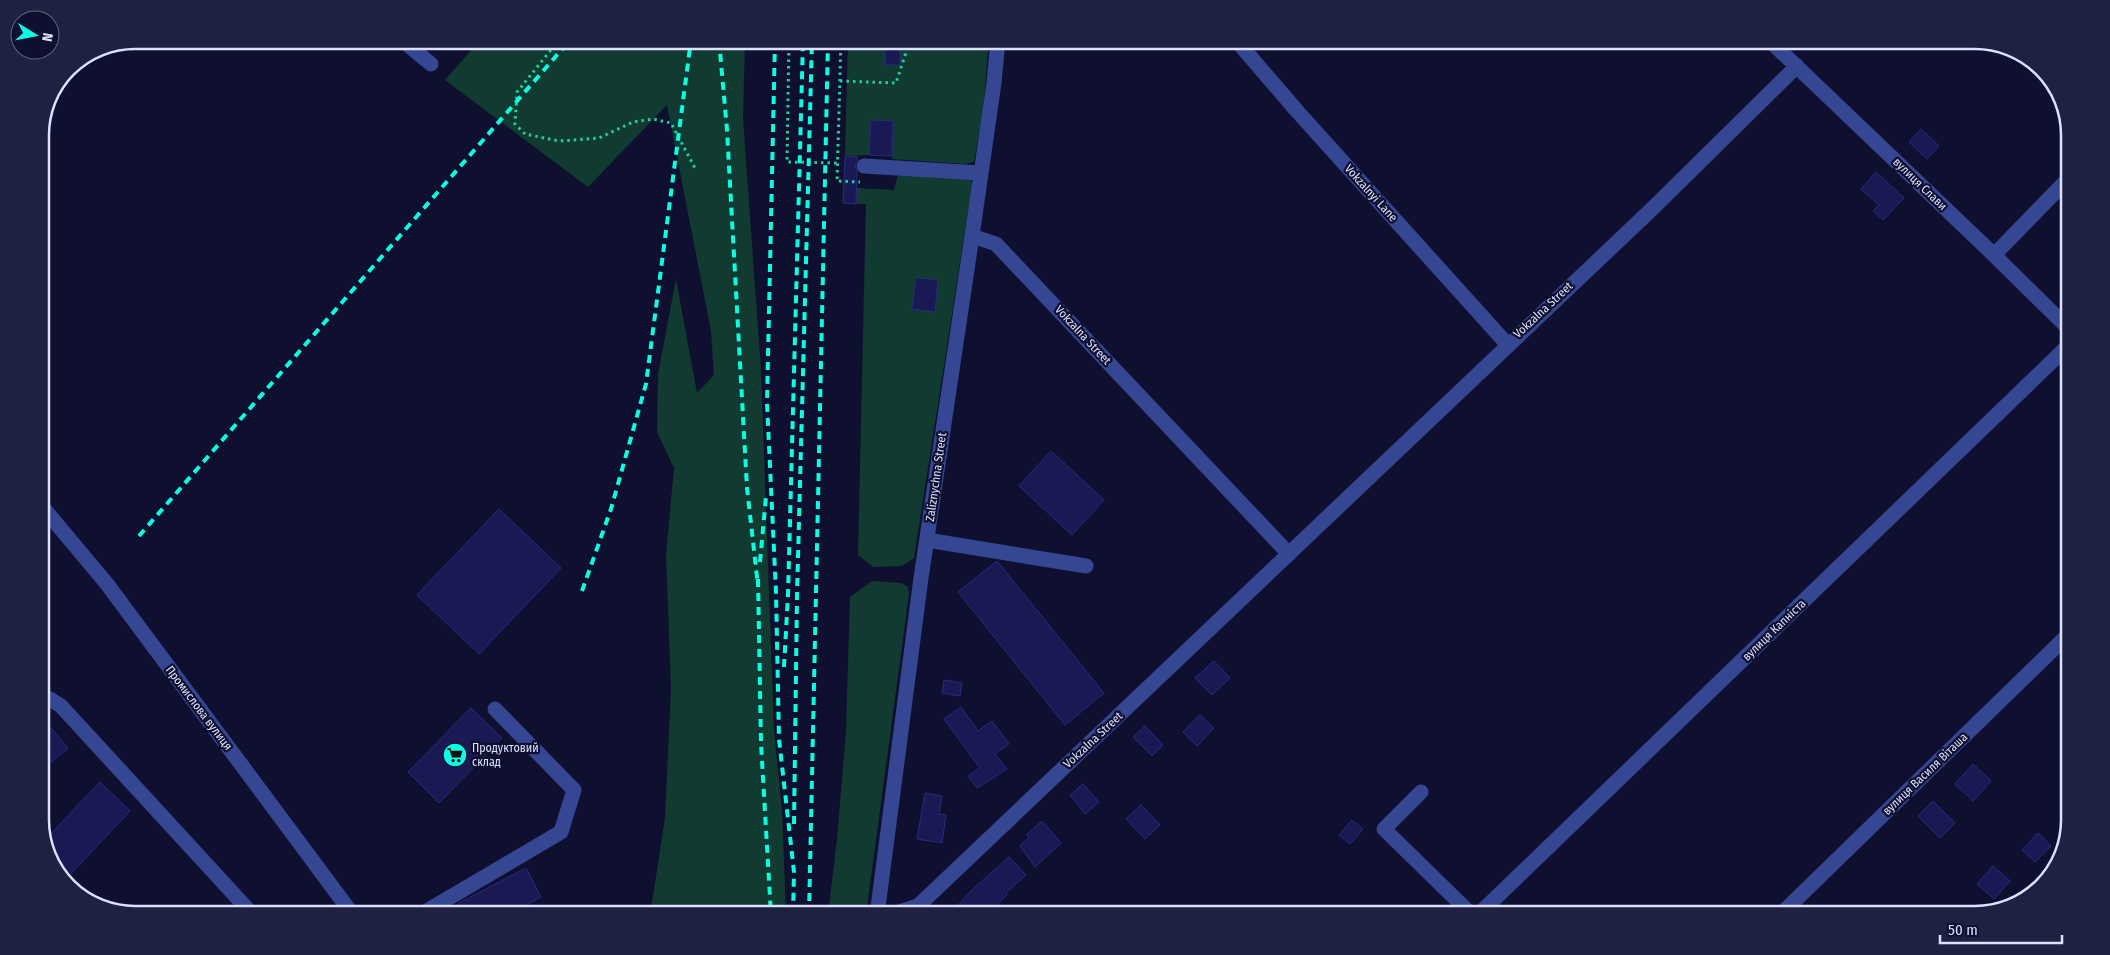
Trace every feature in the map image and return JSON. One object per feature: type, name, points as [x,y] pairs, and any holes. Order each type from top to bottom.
[{"type":"street","points":[[413,49],[431,64]]},
{"type":"street","name":"Zaliznychna Street","points":[[878,906],[927,540],[994,83],[997,49]]},
{"type":"street","name":"Vokzalnyi Lane","points":[[1244,49],[1297,111],[1507,344]]},
{"type":"street","name":"вулиця Слави","points":[[1779,49],[2061,321]]},
{"type":"street","name":"Vokzalna Street","points":[[926,906],[1507,344],[1652,208],[1797,66]]},
{"type":"street","points":[[864,166],[980,173]]},
{"type":"street","points":[[1994,255],[2061,186]]},
{"type":"street","name":"Vokzalna Street","points":[[972,236],[996,244],[1289,554]]},
{"type":"street","name":"вулиця Капніста","points":[[1487,906],[2061,353]]},
{"type":"street","name":"Промислова вулиця","points":[[49,515],[107,584],[346,906]]},
{"type":"street","points":[[927,540],[1086,566]]},
{"type":"street","name":"вулиця Василя Віташа","points":[[1789,906],[2061,642]]},
{"type":"street","points":[[49,699],[61,706],[245,906]]},
{"type":"street","points":[[435,906],[561,832],[574,790],[495,709]]},
{"type":"street","points":[[1421,792],[1384,829],[1463,906]]},
{"type":"path","points":[[552,49],[517,92],[515,124],[525,134],[559,141],[599,138],[633,122],[653,119],[671,123],[696,170]]},
{"type":"path","points":[[789,49],[787,162],[837,163]]},
{"type":"path","points":[[841,49],[837,181],[863,182],[864,166]]},
{"type":"path","points":[[840,81],[896,83],[907,49]]},
{"type":"green space","points":[[472,49],[745,49],[743,119],[761,371],[774,730],[782,810],[786,906],[651,906],[665,818],[671,689],[666,555],[674,468],[657,432],[658,374],[676,279],[697,393],[714,375],[711,331],[667,105],[588,187],[445,80]]},
{"type":"green space","points":[[848,49],[988,49],[983,111],[974,162],[966,164],[892,159],[893,121],[871,121],[869,155],[845,156]]},
{"type":"green space","points":[[898,175],[971,178],[972,185],[914,558],[902,566],[873,567],[858,555],[866,204],[856,204],[857,188],[894,190]]},
{"type":"green space","points":[[872,581],[901,583],[908,587],[909,594],[867,906],[829,906],[846,730],[850,597]]},
{"type":"building","points":[[885,49],[900,50],[900,65],[885,65]]},
{"type":"building","points":[[871,120],[893,121],[892,156],[869,155]]},
{"type":"building","points":[[1921,129],[1939,146],[1927,159],[1909,142]]},
{"type":"building","points":[[845,156],[858,157],[855,166],[857,172],[856,204],[843,203]]},
{"type":"building","points":[[1876,172],[1904,198],[1883,220],[1873,211],[1879,205],[1861,189]]},
{"type":"building","points":[[916,278],[938,280],[935,312],[912,309]]},
{"type":"building","points":[[1051,451],[1104,500],[1072,535],[1019,486]]},
{"type":"building","points":[[499,509],[561,568],[479,654],[417,595]]},
{"type":"building","points":[[997,561],[1104,693],[1065,725],[958,592]]},
{"type":"building","points":[[1214,661],[1230,678],[1212,695],[1195,678]]},
{"type":"building","points":[[944,680],[962,683],[960,696],[942,693]]},
{"type":"building","points":[[961,707],[978,731],[992,721],[1009,744],[995,754],[1007,769],[977,788],[968,776],[980,768],[944,719]]},
{"type":"building","name":"Продуктовий склад","points":[[471,708],[502,738],[439,803],[408,772]]},
{"type":"building","points":[[1200,715],[1214,728],[1197,746],[1183,732]]},
{"type":"building","points":[[49,726],[68,748],[49,764]]},
{"type":"building","points":[[1145,726],[1163,745],[1152,756],[1133,737]]},
{"type":"building","points":[[1973,764],[1991,781],[1973,801],[1955,784]]},
{"type":"building","points":[[100,782],[130,811],[69,876],[55,853],[50,835]]},
{"type":"building","points":[[1083,784],[1099,802],[1085,814],[1070,795]]},
{"type":"building","points":[[925,793],[942,796],[939,814],[946,815],[942,843],[917,839]]},
{"type":"building","points":[[1933,801],[1955,823],[1940,838],[1918,816]]},
{"type":"building","points":[[1141,805],[1160,825],[1145,839],[1126,819]]},
{"type":"building","points":[[1352,820],[1363,829],[1350,844],[1339,835]]},
{"type":"building","points":[[1042,821],[1061,843],[1035,867],[1020,846],[1029,837],[1027,834]]},
{"type":"building","points":[[2038,833],[2051,846],[2035,862],[2022,850]]},
{"type":"building","points":[[1009,857],[1026,875],[995,906],[957,906],[973,889]]},
{"type":"building","points":[[1993,866],[2010,881],[1994,899],[1977,884]]},
{"type":"building","points":[[526,868],[541,897],[525,906],[460,906],[459,903]]},
{"type":"railway","points":[[139,536],[562,49]]},
{"type":"railway","points":[[582,591],[611,509],[646,384],[690,49]]},
{"type":"railway","points":[[720,49],[727,130],[747,488],[758,586]]},
{"type":"railway","points":[[775,49],[767,403],[776,592],[779,739],[794,872],[793,906]]},
{"type":"railway","points":[[784,667],[788,595],[803,49]]},
{"type":"railway","points":[[794,824],[797,595],[812,49]]},
{"type":"railway","points":[[809,906],[828,49]]},
{"type":"railway","points":[[760,562],[766,497]]},
{"type":"railway","points":[[758,579],[761,743],[770,906]]},
{"type":"place","name":"Продуктовий склад","points":[[455,755]]}]
